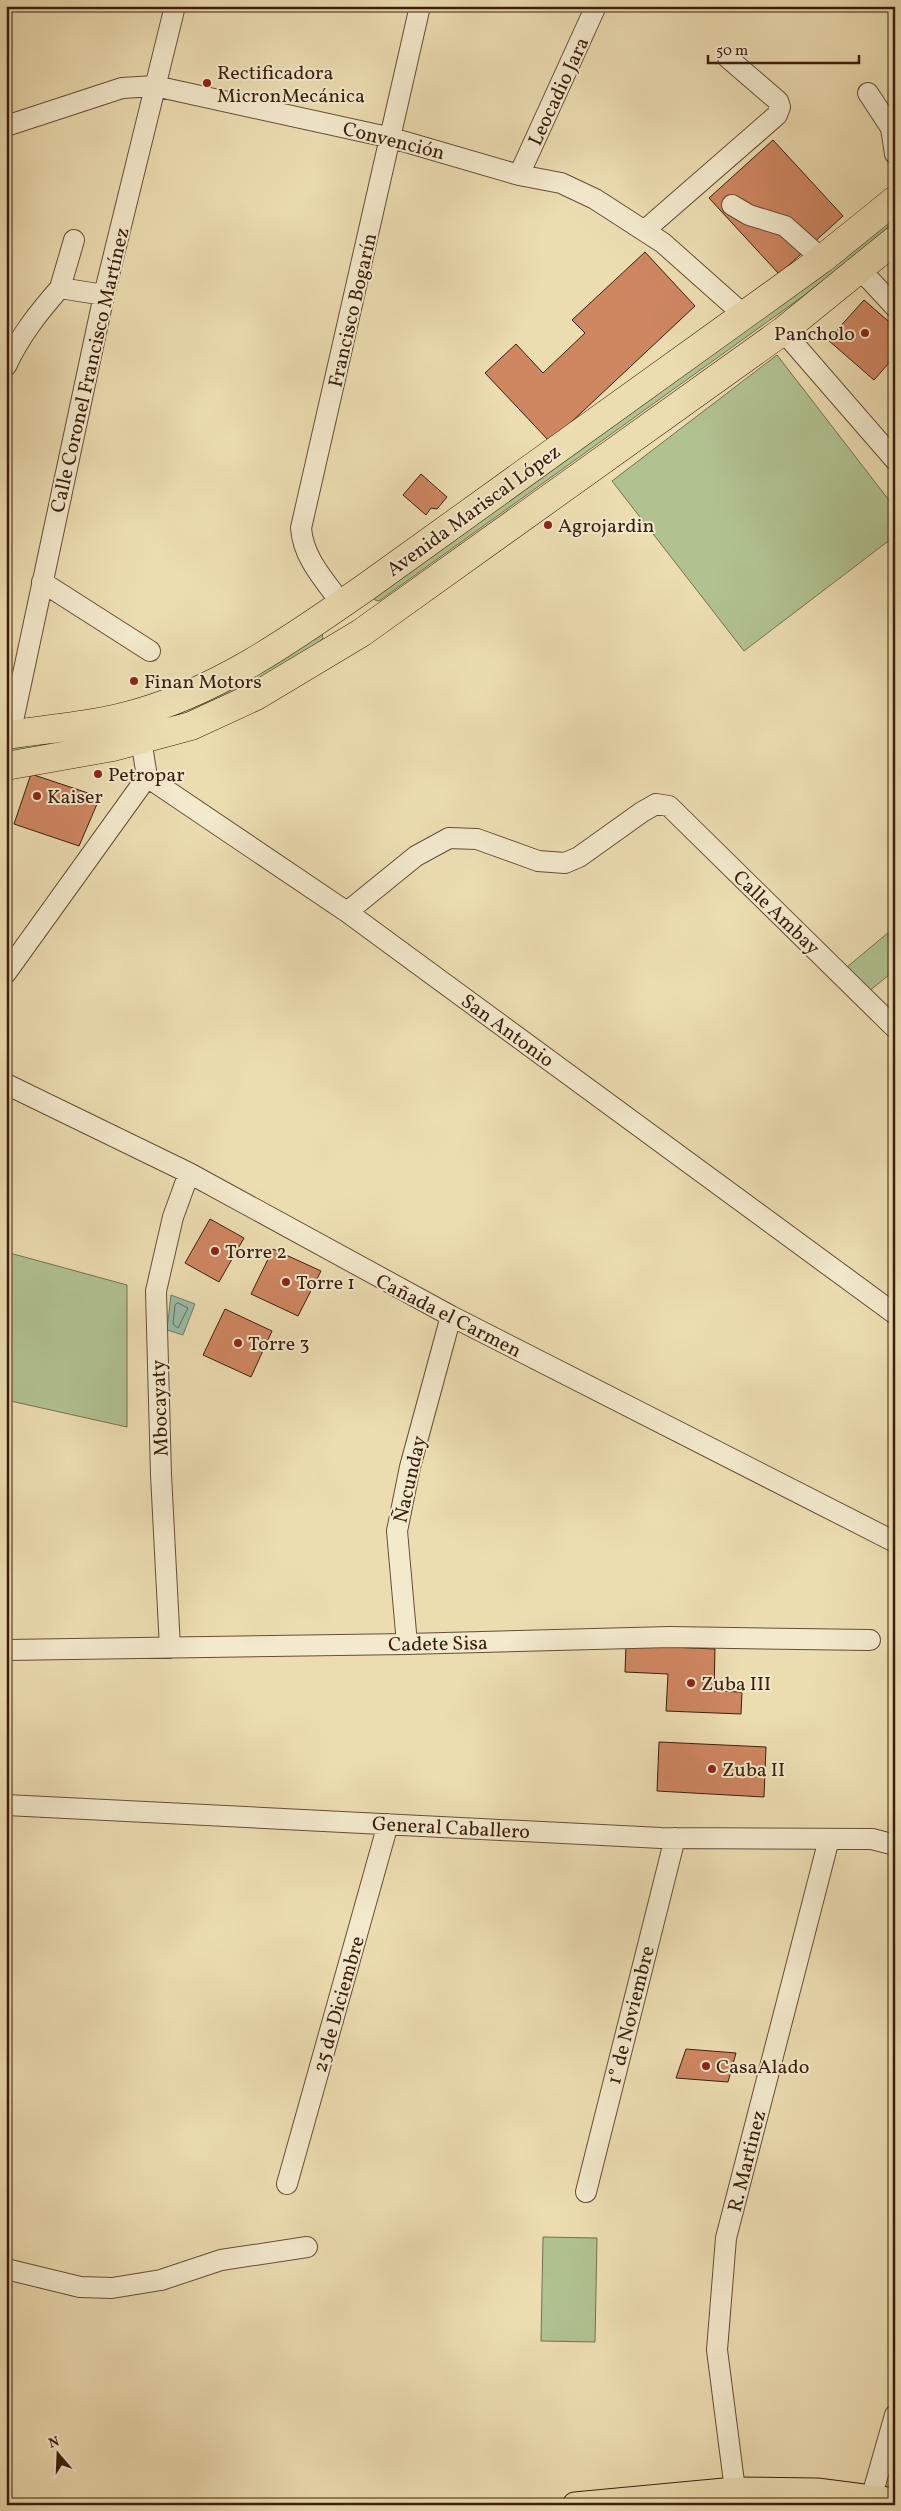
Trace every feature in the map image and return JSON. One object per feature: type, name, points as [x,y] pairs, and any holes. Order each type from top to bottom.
[{"type":"highway","name":"Avenida Mariscal López","points":[[8,735],[76,728],[130,716],[172,702],[217,682],[342,604],[744,316],[822,259],[895,200]]},
{"type":"highway","name":"Avenida Mariscal López","points":[[6,766],[141,739],[191,726],[256,696],[360,633],[864,274],[895,240]]},
{"type":"main road","points":[[575,2505],[681,2500],[735,2490],[817,2491],[883,2500]]},
{"type":"street","name":"Calle Coronel Francisco Martínez","points":[[8,735],[104,295],[175,6]]},
{"type":"street","name":"Francisco Bogarín","points":[[342,604],[308,555],[302,543],[301,528],[392,138],[420,6]]},
{"type":"street","name":"Leocadio Jara","points":[[519,175],[596,6]]},
{"type":"street","points":[[645,230],[777,115],[780,107],[778,101],[728,58]]},
{"type":"street","name":"Convención","points":[[6,126],[122,88],[155,86],[392,138],[519,175],[561,183],[595,198],[663,243],[744,316]]},
{"type":"street","points":[[868,93],[891,128],[895,154]]},
{"type":"street","points":[[732,205],[749,215],[785,226],[822,259]]},
{"type":"street","points":[[6,366],[31,321],[60,288],[74,240]]},
{"type":"street","points":[[864,274],[895,286]]},
{"type":"street","points":[[864,274],[895,307]]},
{"type":"street","points":[[60,288],[104,295]]},
{"type":"street","points":[[783,331],[895,460]]},
{"type":"street","points":[[42,582],[150,651]]},
{"type":"street","points":[[6,973],[148,777],[141,739]]},
{"type":"street","name":"San Antonio","points":[[148,777],[347,912],[895,1314]]},
{"type":"street","name":"Calle Ambay","points":[[347,912],[416,856],[449,838],[477,839],[538,861],[565,864],[579,857],[656,804],[669,806],[895,1028]]},
{"type":"street","name":"Cañada el Carmen","points":[[6,1084],[189,1172],[350,1263],[451,1316],[895,1542]]},
{"type":"street","name":"Mbocayaty","points":[[170,1648],[161,1475],[156,1292],[173,1217],[189,1172]]},
{"type":"street","name":"Ñacunday","points":[[407,1644],[397,1531],[410,1467],[451,1316]]},
{"type":"street","name":"Cadete Sisa","points":[[6,1650],[407,1644],[670,1637],[870,1640]]},
{"type":"street","name":"General Caballero","points":[[6,1804],[675,1838],[872,1839],[895,1845]]},
{"type":"street","name":"25 de Diciembre","points":[[287,2184],[388,1824]]},
{"type":"street","name":"1° de Noviembre","points":[[586,2192],[675,1838]]},
{"type":"street","name":"R. Martinez","points":[[735,2490],[717,2350],[726,2238],[828,1839]]},
{"type":"street","points":[[6,2269],[80,2287],[112,2288],[161,2280],[221,2260],[307,2247]]},
{"type":"street","points":[[883,2500],[895,2415]]},
{"type":"shaded area","points":[[895,211],[895,224],[806,294],[379,601],[375,600],[373,596]]},
{"type":"shaded area","points":[[777,355],[895,508],[895,536],[744,651],[612,481]]},
{"type":"shaded area","points":[[322,634],[323,638],[321,641],[260,679],[174,719],[8,754],[9,744],[43,741]]},
{"type":"shaded area","points":[[895,927],[895,970],[868,992],[847,967]]},
{"type":"shaded area","points":[[6,1252],[127,1285],[127,1427],[6,1400]]},
{"type":"shaded area","points":[[543,2237],[597,2238],[595,2342],[541,2341]]},
{"type":"water","points":[[171,1295],[195,1304],[183,1335],[167,1330]]},
{"type":"building","points":[[773,140],[843,216],[779,274],[709,198]]},
{"type":"building","points":[[645,252],[695,306],[550,442],[485,373],[516,344],[543,373],[585,333],[572,320]]},
{"type":"building","name":"Pancholo","points":[[864,300],[895,327],[895,356],[874,380],[828,340]]},
{"type":"building","points":[[421,474],[447,497],[437,509],[431,508],[426,515],[403,495]]},
{"type":"building","points":[[31,774],[100,797],[79,846],[14,824]]},
{"type":"building","name":"Torre 2","points":[[210,1219],[244,1238],[219,1282],[185,1263]]},
{"type":"building","name":"Torre 1","points":[[273,1249],[321,1271],[298,1316],[251,1294]]},
{"type":"building","name":"Torre 3","points":[[225,1309],[272,1331],[251,1377],[203,1355]]},
{"type":"building","name":"Zuba III","points":[[626,1645],[715,1649],[714,1691],[742,1692],[741,1714],[666,1711],[668,1674],[625,1672]]},
{"type":"building","name":"Zuba II","points":[[659,1742],[766,1747],[764,1797],[657,1791]]},
{"type":"building","name":"CasaAlado","points":[[686,2049],[736,2053],[728,2082],[676,2078]]},
{"type":"place","name":"Rectificadora MicronMecánica","points":[[207,83]]},
{"type":"place","name":"Pancholo","points":[[865,333]]},
{"type":"place","name":"Agrojardin","points":[[548,525]]},
{"type":"place","name":"Finan Motors","points":[[134,681]]},
{"type":"place","name":"Petropar","points":[[98,774]]},
{"type":"place","name":"Kaiser","points":[[37,796]]},
{"type":"place","name":"Torre 2","points":[[215,1251]]},
{"type":"place","name":"Torre 1","points":[[286,1282]]},
{"type":"place","name":"Torre 3","points":[[238,1343]]},
{"type":"place","name":"Zuba III","points":[[691,1683]]},
{"type":"place","name":"Zuba II","points":[[712,1769]]},
{"type":"place","name":"CasaAlado","points":[[706,2066]]}]
